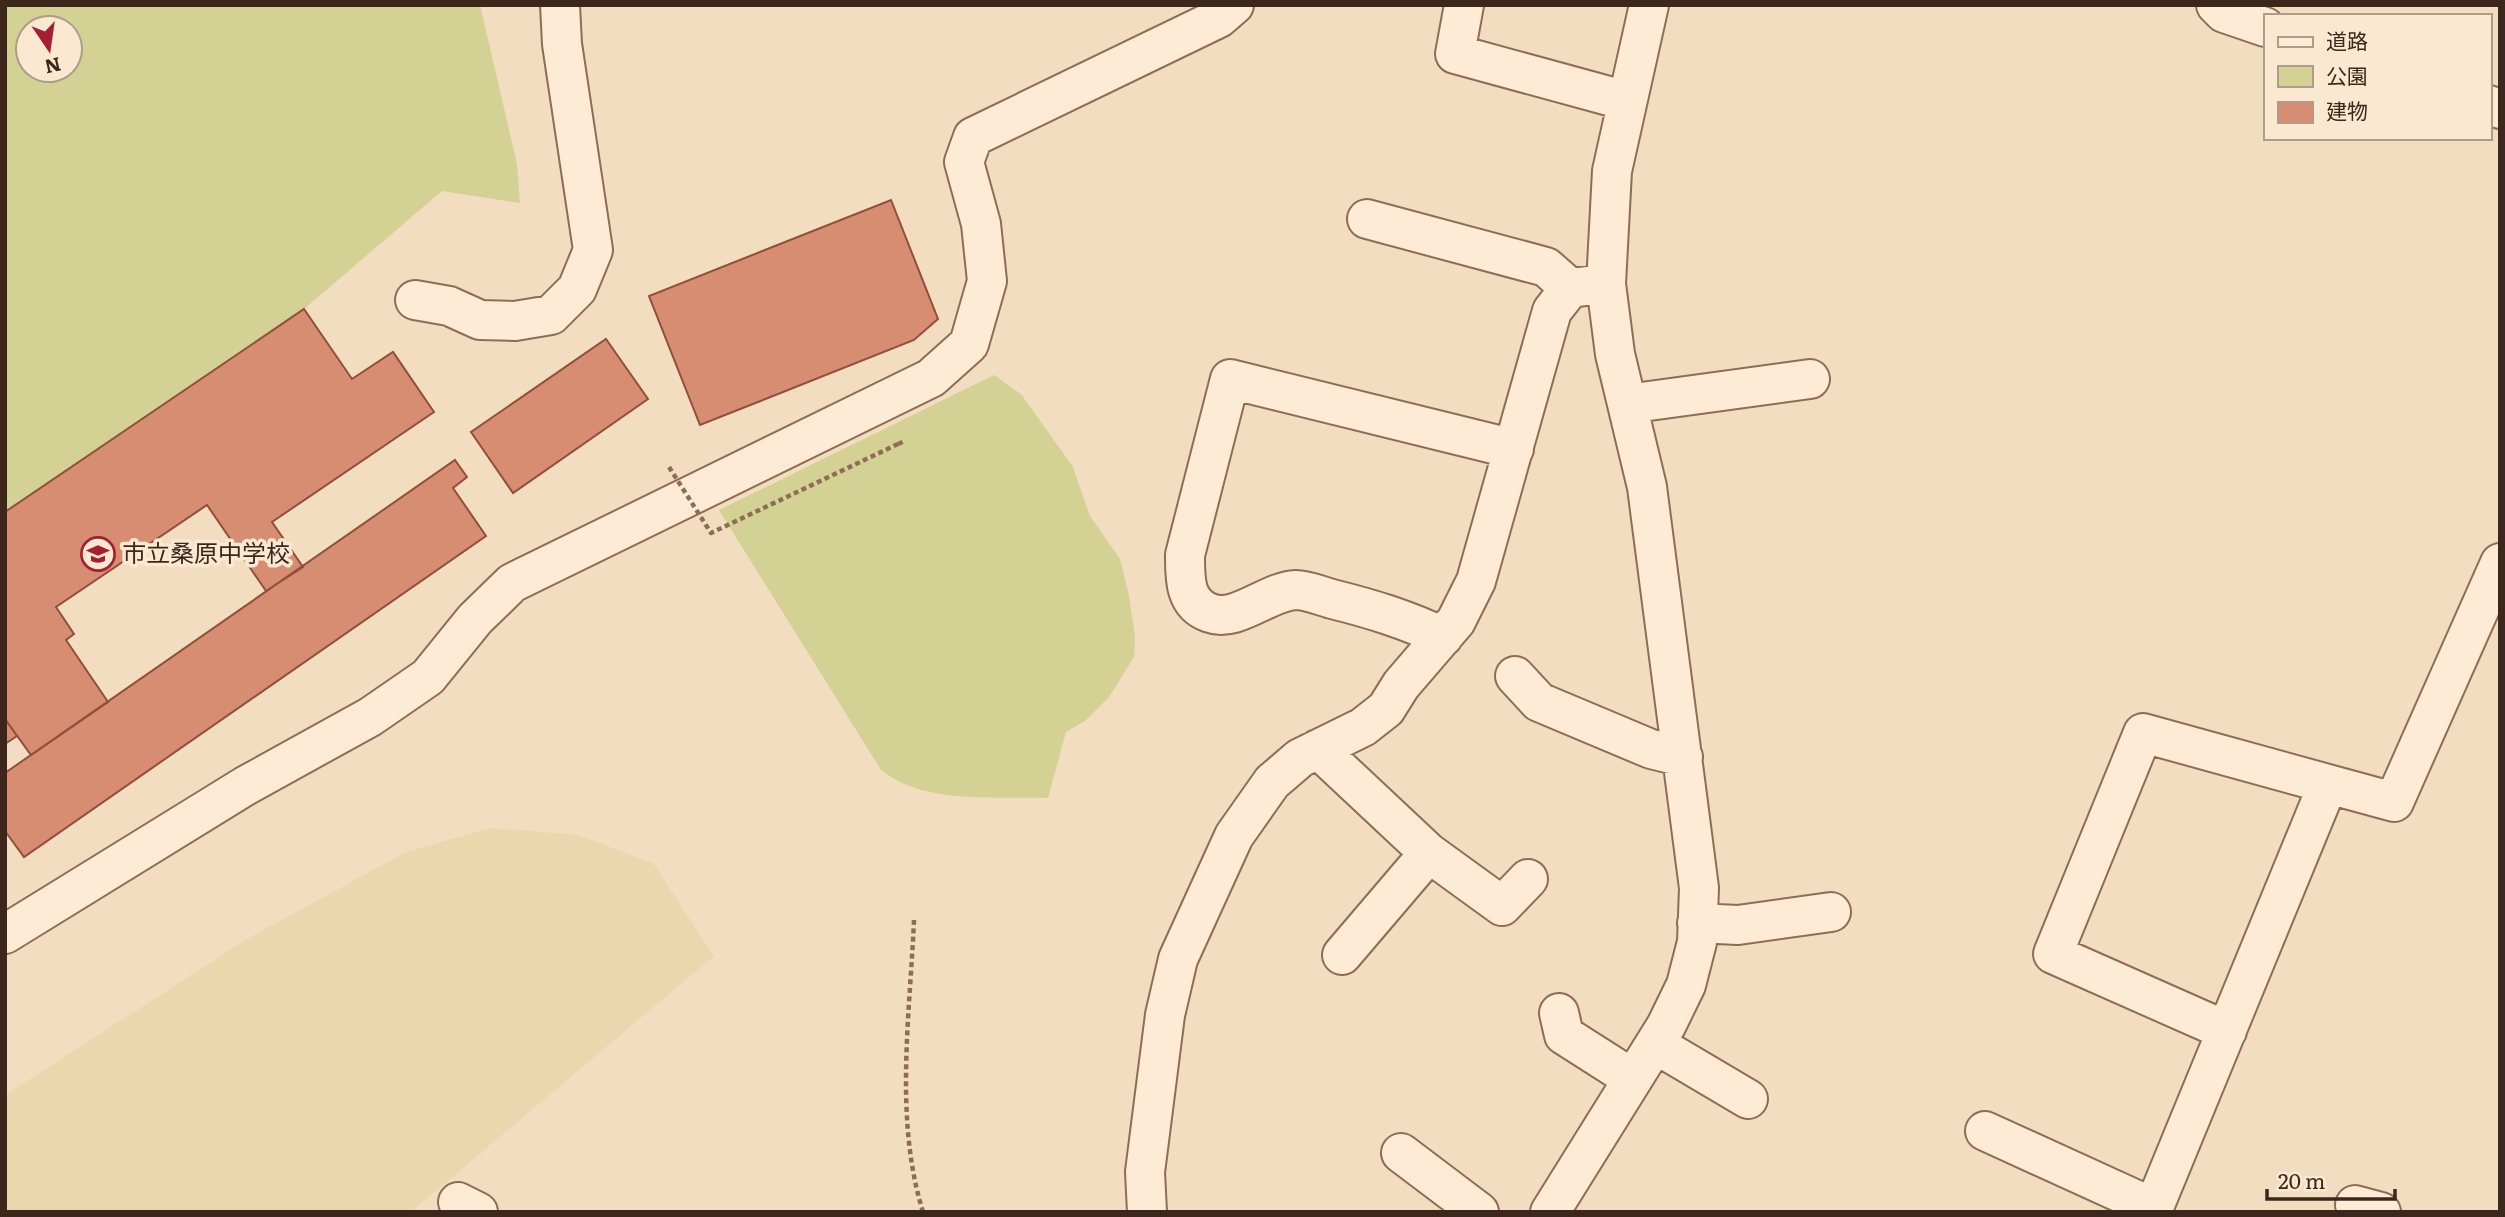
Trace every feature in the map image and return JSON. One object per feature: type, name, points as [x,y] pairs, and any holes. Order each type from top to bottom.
[{"type":"street","points":[[415,300],[449,306],[480,320],[515,321],[551,315],[577,289],[593,250],[562,44],[560,5]]},
{"type":"street","points":[[5,934],[245,786],[370,717],[428,677],[475,619],[512,583],[931,378],[969,344],[987,281],[981,224],[964,162],[974,137],[1219,18],[1234,5]]},
{"type":"street","points":[[1464,5],[1455,54],[1627,101]]},
{"type":"street","points":[[1550,1212],[1655,1044],[1686,985],[1697,942],[1699,887],[1647,487],[1615,354],[1588,286],[1649,5]]},
{"type":"street","points":[[2216,5],[2224,13],[2264,27]]},
{"type":"street","points":[[1367,219],[1546,267],[1588,286]]},
{"type":"street","points":[[1147,1212],[1145,1172],[1165,1015],[1178,959],[1234,836],[1272,782],[1300,758],[1363,727],[1387,709],[1401,685],[1456,621],[1476,581],[1552,311],[1588,286]]},
{"type":"street","points":[[1443,637],[1398,615],[1298,590],[1275,593],[1238,611],[1212,614],[1194,604],[1185,584],[1185,555],[1230,379],[1514,449]]},
{"type":"street","points":[[1627,404],[1810,379]]},
{"type":"street","points":[[2227,1031],[2053,954],[2143,733],[2394,802],[2500,563]]},
{"type":"street","points":[[1515,676],[1539,702],[1651,749],[1683,757]]},
{"type":"street","points":[[1318,749],[1429,853],[1502,906],[1528,879]]},
{"type":"street","points":[[1985,1132],[2153,1210],[2328,784]]},
{"type":"street","points":[[1342,956],[1429,853]]},
{"type":"street","points":[[1698,923],[1738,925],[1831,912]]},
{"type":"street","points":[[1559,1013],[1564,1035],[1633,1079]]},
{"type":"street","points":[[1655,1044],[1748,1099]]},
{"type":"street","points":[[1401,1153],[1479,1212]]},
{"type":"path","points":[[669,467],[711,533],[905,441]]},
{"type":"path","points":[[914,920],[907,1107],[914,1180],[923,1212]]},
{"type":"shaded area","points":[[491,828],[578,835],[653,863],[714,956],[411,1212],[5,1212],[5,1095],[252,936],[406,852]]},
{"type":"green space","points":[[5,5],[480,5],[517,164],[520,203],[442,191],[304,309],[5,512]]},
{"type":"green space","points":[[994,375],[1021,394],[1073,467],[1090,516],[1120,559],[1135,637],[1134,657],[1109,697],[1085,721],[1066,732],[1048,798],[939,794],[918,789],[881,770],[719,510]]},
{"type":"building","points":[[891,200],[938,319],[914,340],[700,425],[649,296]]},
{"type":"building","points":[[304,309],[352,379],[393,352],[434,412],[272,522],[303,567],[266,591],[207,505],[56,607],[74,634],[66,640],[108,702],[31,755],[5,719],[5,512]]},
{"type":"building","points":[[606,339],[648,399],[513,493],[471,432]]},
{"type":"building","points":[[455,460],[467,477],[453,488],[486,536],[24,857],[5,831],[5,773]]},
{"type":"building","points":[[5,719],[17,736],[5,744]]},
{"type":"place","name":"市立桑原中学校","points":[[98,554]]}]
